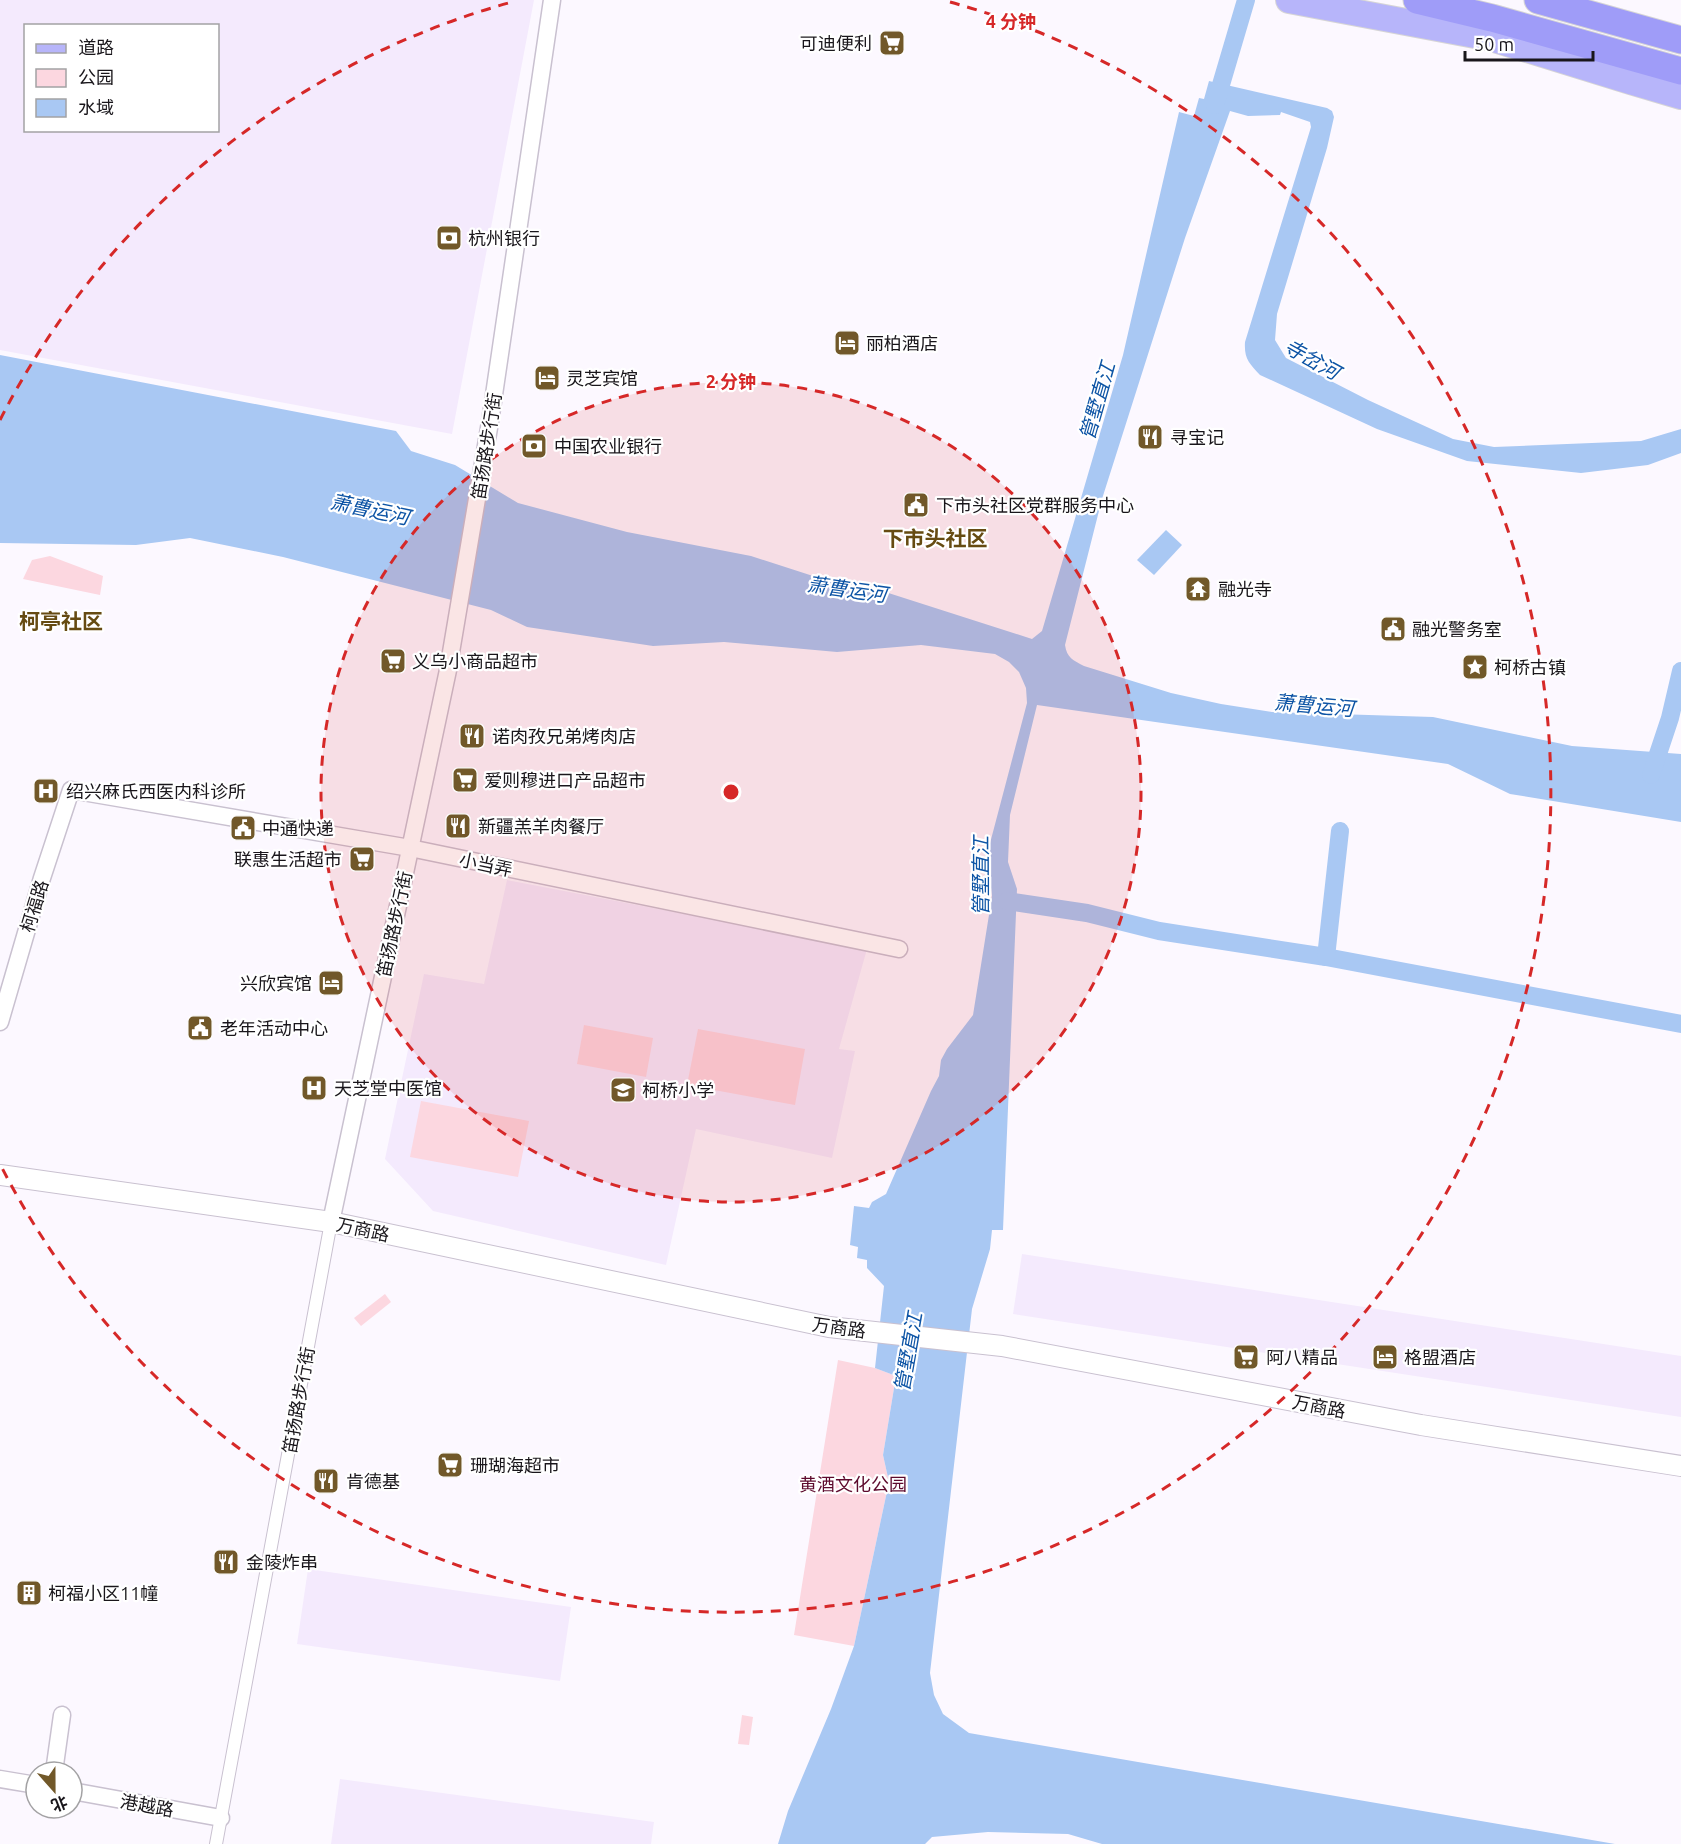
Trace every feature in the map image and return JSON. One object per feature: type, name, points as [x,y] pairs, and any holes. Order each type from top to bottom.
[{"type":"highway","points":[[1417,0],[1492,18],[1681,71]]},
{"type":"highway","points":[[1538,0],[1681,39]]},
{"type":"main road","points":[[1582,0],[1681,29]]},
{"type":"main road","points":[[1300,2],[1491,38],[1681,96]]},
{"type":"street","name":"笛扬路步行街","points":[[216,1844],[331,1222],[448,670],[490,422],[552,0]]},
{"type":"street","name":"小当弄","points":[[71,790],[410,848],[899,949]]},
{"type":"street","name":"柯福路","points":[[0,1022],[42,878],[71,790]]},
{"type":"street","name":"万商路","points":[[0,1175],[331,1222],[829,1327],[1002,1346],[1422,1425],[1681,1466]]},
{"type":"street","points":[[56,1760],[62,1715]]},
{"type":"street","points":[[0,1779],[24,1783]]},
{"type":"street","name":"港越路","points":[[84,1793],[221,1818]]},
{"type":"shaded area","points":[[0,0],[534,0],[452,434],[0,350]]},
{"type":"shaded area","name":"柯桥小学","points":[[507,880],[867,949],[839,1049],[855,1051],[832,1158],[696,1129],[666,1265],[433,1211],[385,1159],[424,974],[484,984]]},
{"type":"shaded area","points":[[1022,1254],[1681,1356],[1681,1417],[1013,1314]]},
{"type":"shaded area","points":[[308,1569],[571,1607],[560,1681],[297,1644]]},
{"type":"shaded area","points":[[340,1779],[654,1822],[651,1844],[331,1844]]},
{"type":"green space","points":[[50,556],[103,576],[100,595],[23,579],[32,560]]},
{"type":"green space","points":[[584,1025],[653,1038],[646,1077],[577,1064]]},
{"type":"green space","points":[[698,1029],[805,1049],[795,1105],[687,1085]]},
{"type":"green space","points":[[421,1101],[529,1121],[518,1177],[410,1157]]},
{"type":"green space","points":[[385,1294],[391,1302],[361,1326],[354,1318]]},
{"type":"green space","name":"黄酒文化公园","points":[[838,1360],[875,1368],[896,1376],[883,1455],[889,1482],[854,1646],[794,1635]]},
{"type":"green space","points":[[742,1715],[753,1717],[749,1745],[738,1744]]},
{"type":"water","name":"萧曹运河","points":[[1209,81],[1327,108],[1332,111],[1334,117],[1327,148],[1277,314],[1275,340],[1286,358],[1368,400],[1453,439],[1494,447],[1641,441],[1681,429],[1681,453],[1648,465],[1581,473],[1467,461],[1377,429],[1260,375],[1248,360],[1245,353],[1245,342],[1311,127],[1310,122],[1281,112],[1280,115],[1248,116],[1230,111],[1185,238],[1102,499],[1065,645],[1069,656],[1084,666],[1171,693],[1221,704],[1272,712],[1433,717],[1572,746],[1681,754],[1681,822],[1510,794],[1448,764],[1037,705],[1010,815],[1008,862],[1017,889],[1003,1230],[992,1230],[990,1249],[972,1309],[930,1673],[934,1695],[943,1714],[969,1733],[1615,1844],[1102,1844],[1068,1834],[988,1832],[932,1837],[925,1844],[778,1844],[788,1811],[831,1709],[854,1646],[889,1482],[883,1455],[896,1376],[875,1368],[884,1286],[867,1268],[867,1260],[857,1258],[858,1247],[850,1245],[854,1206],[869,1208],[872,1202],[886,1194],[939,1076],[941,1060],[973,1015],[992,896],[990,879],[984,866],[1027,703],[1026,688],[1019,672],[1009,662],[995,654],[921,645],[837,652],[724,642],[653,646],[527,627],[491,610],[283,557],[190,538],[136,545],[0,543],[0,355],[396,431],[411,451],[455,465],[518,503],[627,532],[751,556],[847,587],[851,581],[1032,639],[1042,631],[1123,355],[1179,112],[1194,116],[1199,98],[1204,99]]},
{"type":"water","points":[[1166,530],[1182,545],[1154,575],[1137,560]]},
{"type":"waterway","name":"管墅直江","points":[[1215,105],[1246,0]]},
{"type":"waterway","points":[[1651,775],[1670,718],[1681,671]]},
{"type":"waterway","points":[[1326,957],[1340,831]]},
{"type":"waterway","points":[[1007,901],[1087,913],[1159,931],[1326,957],[1681,1024]]},
{"type":"place","name":"可迪便利","points":[[892,43]]},
{"type":"place","name":"杭州银行","points":[[449,238]]},
{"type":"place","name":"丽柏酒店","points":[[847,343]]},
{"type":"place","name":"灵芝宾馆","points":[[547,378]]},
{"type":"place","name":"寻宝记","points":[[1150,437]]},
{"type":"place","name":"中国农业银行","points":[[534,446]]},
{"type":"place","name":"下市头社区党群服务中心","points":[[916,505]]},
{"type":"place","name":"融光寺","points":[[1198,589]]},
{"type":"place","name":"融光警务室","points":[[1393,629]]},
{"type":"place","name":"义乌小商品超市","points":[[393,661]]},
{"type":"place","name":"柯桥古镇","points":[[1475,667]]},
{"type":"place","name":"诺肉孜兄弟烤肉店","points":[[472,736]]},
{"type":"place","name":"爱则穆进口产品超市","points":[[465,780]]},
{"type":"place","name":"绍兴麻氏西医内科诊所","points":[[46,791]]},
{"type":"place","name":"新疆羔羊肉餐厅","points":[[458,826]]},
{"type":"place","name":"中通快递","points":[[243,828]]},
{"type":"place","name":"联惠生活超市","points":[[362,859]]},
{"type":"place","name":"兴欣宾馆","points":[[331,983]]},
{"type":"place","name":"老年活动中心","points":[[200,1028]]},
{"type":"place","name":"天芝堂中医馆","points":[[314,1088]]},
{"type":"place","name":"柯桥小学","points":[[623,1090]]},
{"type":"place","name":"阿八精品","points":[[1246,1357]]},
{"type":"place","name":"格盟酒店","points":[[1385,1357]]},
{"type":"place","name":"珊瑚海超市","points":[[450,1465]]},
{"type":"place","name":"肯德基","points":[[326,1481]]},
{"type":"place","name":"金陵炸串","points":[[226,1562]]},
{"type":"place","name":"柯福小区11幢","points":[[29,1593]]},
{"type":"district","name":"下市头社区","points":[[935,538]]},
{"type":"district","name":"柯亭社区","points":[[61,621]]},
{"type":"water label","name":"寺岔河","points":[[1312,359]]}]
